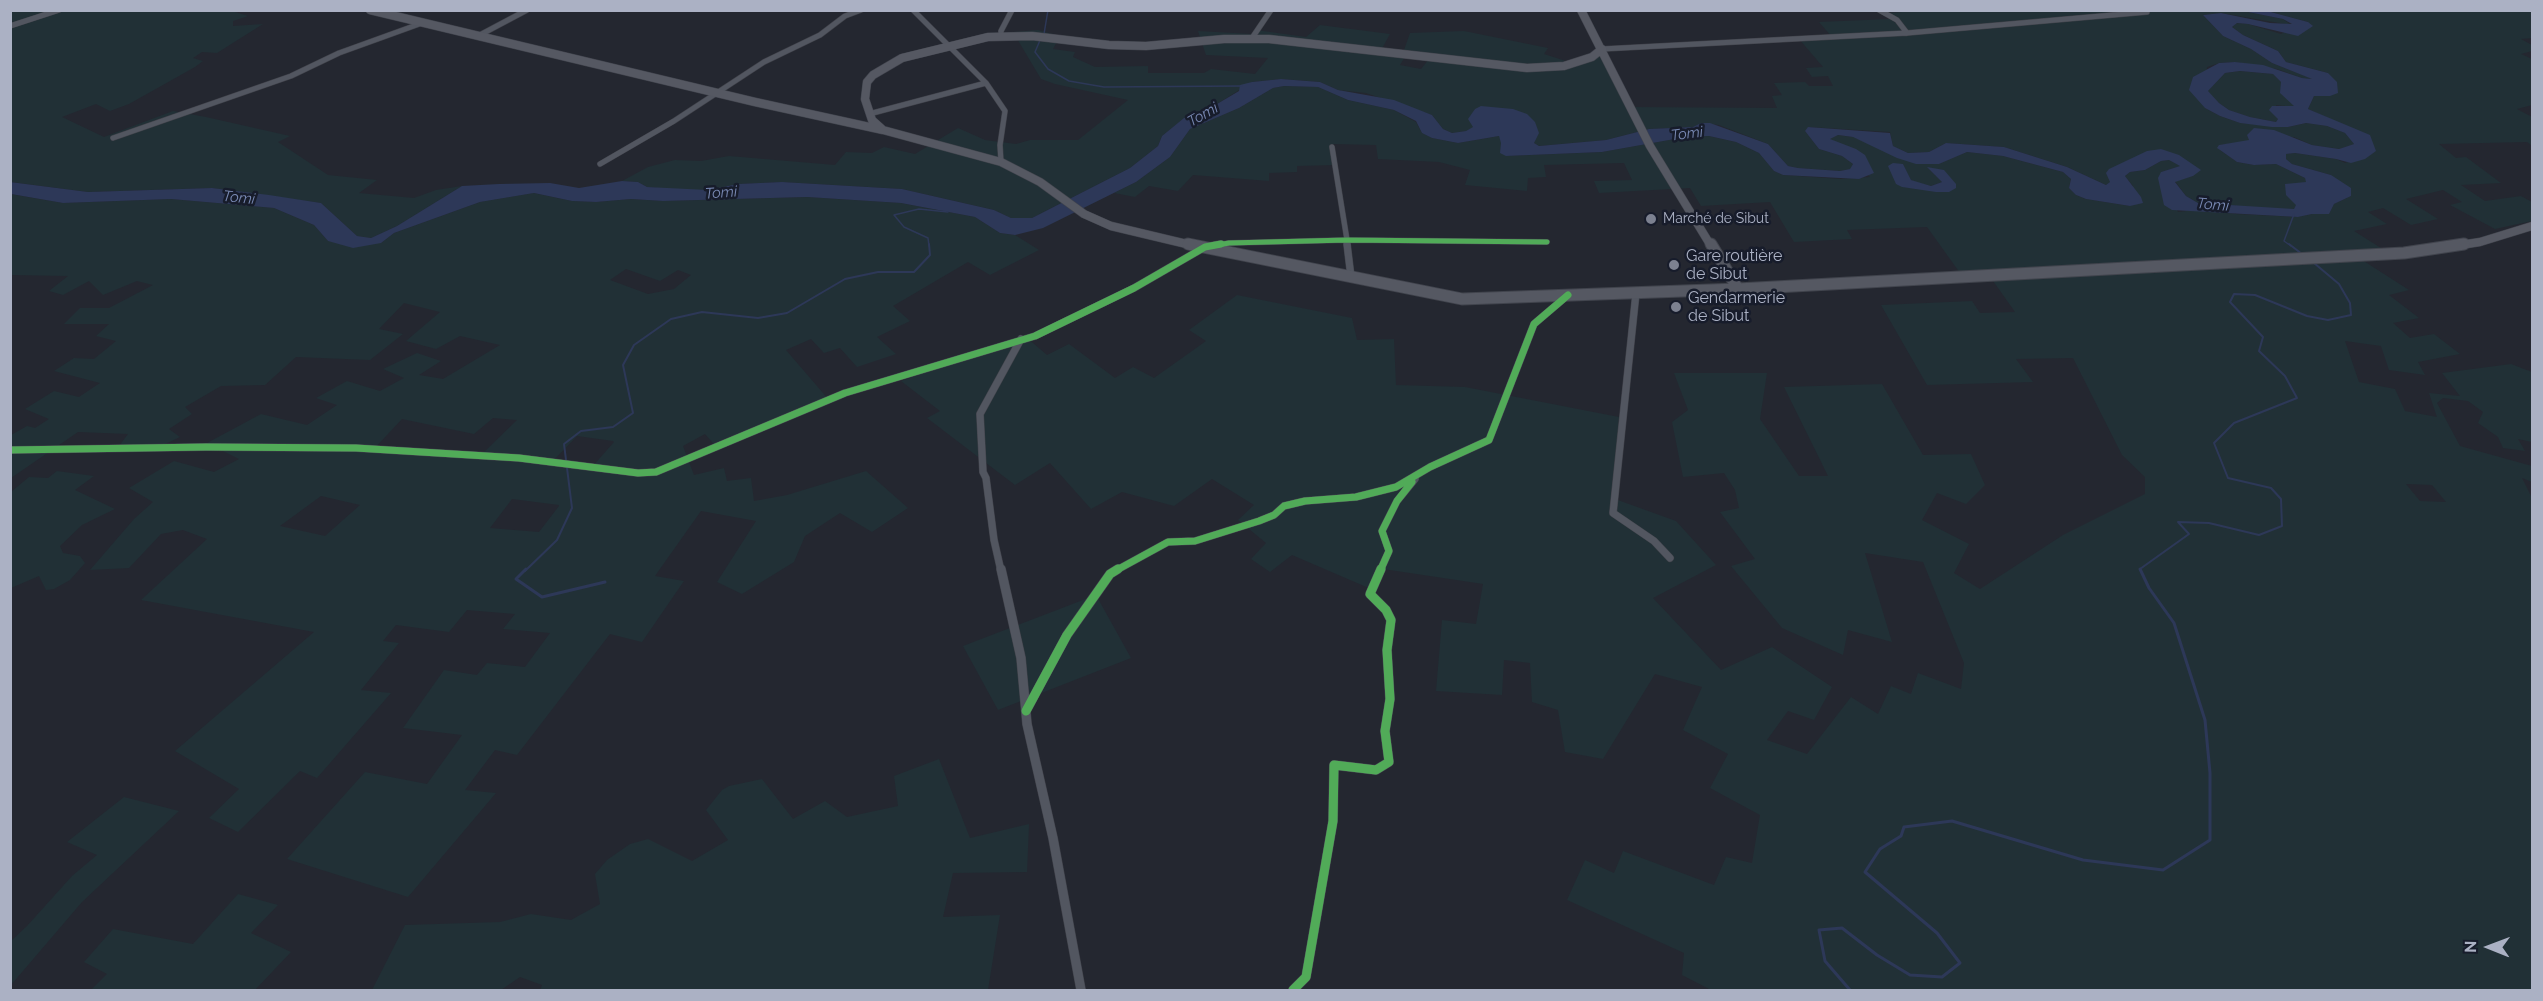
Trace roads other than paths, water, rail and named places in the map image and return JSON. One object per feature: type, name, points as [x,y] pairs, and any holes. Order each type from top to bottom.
[{"type":"main road","points":[[370,10],[883,130],[1001,162],[1040,182],[1080,211],[1111,226],[1162,240],[1462,299],[1738,289],[1935,276],[2294,260],[2445,249],[2529,228]]},
{"type":"main road","points":[[1581,10],[1650,146],[1738,289]]},
{"type":"main road","points":[[883,130],[876,126],[869,114],[864,90],[873,75],[902,58],[946,46],[1001,36],[1032,36],[1109,45],[1146,46],[1252,38],[1527,68],[1564,66],[1592,57],[1602,49]]},
{"type":"street","points":[[10,26],[59,10]]},
{"type":"street","points":[[478,36],[526,10]]},
{"type":"street","points":[[600,164],[718,93],[764,62],[820,35],[845,16],[861,10]]},
{"type":"street","points":[[913,10],[946,46],[986,83],[1005,111],[1000,145],[1001,162]]},
{"type":"street","points":[[1001,36],[1001,31],[1012,10]]},
{"type":"street","points":[[1252,38],[1271,10]]},
{"type":"street","points":[[1880,10],[1897,20],[1907,33]]},
{"type":"street","points":[[1602,49],[1907,33],[2146,12]]},
{"type":"street","points":[[113,138],[291,76],[339,53],[422,23]]},
{"type":"street","points":[[869,114],[986,83]]},
{"type":"street","points":[[1332,147],[1351,277]]},
{"type":"street","points":[[10,450],[206,447],[356,448],[519,458],[638,473],[656,472],[845,393],[1035,336],[1092,309],[1205,247],[1229,243],[1347,240],[1547,242]]},
{"type":"street","points":[[1636,293],[1613,513],[1654,540],[1670,558]]},
{"type":"street","points":[[1026,711],[1068,635],[1110,574],[1168,542],[1195,541],[1206,538],[1259,521],[1284,506],[1305,501],[1356,497],[1396,487],[1430,467],[1489,440],[1534,324],[1568,295]]},
{"type":"street","points":[[1021,339],[980,414],[983,472],[986,478],[994,540],[1021,658],[1026,711],[1081,990]]},
{"type":"street","points":[[1293,990],[1306,977],[1333,821],[1334,765],[1376,770],[1389,762],[1385,731],[1390,699],[1387,650],[1391,620],[1386,610],[1370,594],[1389,551],[1382,531],[1397,501],[1413,480],[1430,467]]},
{"type":"water","name":"Tomi","points":[[2238,10],[2267,11],[2308,22],[2313,26],[2298,36],[2248,24],[2237,23],[2232,27],[2243,35],[2278,51],[2286,62],[2328,73],[2337,82],[2338,93],[2330,96],[2314,96],[2308,109],[2370,135],[2376,151],[2365,159],[2351,163],[2295,153],[2286,154],[2286,159],[2292,164],[2331,175],[2351,188],[2351,196],[2334,204],[2329,214],[2298,217],[2172,210],[2164,205],[2158,178],[2161,172],[2180,166],[2169,160],[2161,161],[2145,170],[2130,172],[2125,176],[2143,203],[2130,206],[2086,199],[2076,195],[2069,188],[2071,179],[2063,172],[2003,156],[1967,152],[1939,164],[1916,164],[1897,158],[1853,137],[1838,135],[1830,139],[1865,155],[1874,173],[1859,179],[1783,175],[1774,171],[1759,153],[1736,142],[1709,136],[1686,137],[1602,152],[1506,156],[1500,153],[1499,136],[1458,143],[1432,138],[1422,133],[1416,121],[1394,110],[1348,100],[1318,87],[1284,86],[1273,88],[1239,108],[1190,129],[1170,157],[1136,182],[1043,228],[1015,235],[1000,233],[975,217],[901,203],[807,197],[663,201],[631,199],[596,202],[572,201],[534,193],[480,202],[394,233],[381,243],[353,248],[328,241],[314,225],[274,208],[171,199],[63,203],[11,194],[10,182],[88,192],[212,188],[321,203],[357,236],[371,238],[397,226],[462,186],[499,184],[550,183],[579,188],[622,181],[638,182],[647,187],[708,190],[738,184],[782,182],[902,189],[994,210],[1011,218],[1032,218],[1130,168],[1158,146],[1162,136],[1184,118],[1217,104],[1239,91],[1240,85],[1281,79],[1320,82],[1338,90],[1394,100],[1432,115],[1443,129],[1452,133],[1466,131],[1473,127],[1468,119],[1475,109],[1481,106],[1513,109],[1527,114],[1535,122],[1539,133],[1534,143],[1539,146],[1606,140],[1649,129],[1693,127],[1701,123],[1710,123],[1768,144],[1788,166],[1798,168],[1840,171],[1850,169],[1853,164],[1842,156],[1819,149],[1805,131],[1808,127],[1890,133],[1893,146],[1908,153],[1929,152],[1946,143],[2004,147],[2067,167],[2106,185],[2110,182],[2106,173],[2109,169],[2147,151],[2161,149],[2179,155],[2201,170],[2193,176],[2175,182],[2186,196],[2198,203],[2294,209],[2296,205],[2286,195],[2285,184],[2306,182],[2305,178],[2276,164],[2254,165],[2237,162],[2217,148],[2219,145],[2249,140],[2247,135],[2254,128],[2274,130],[2312,145],[2339,149],[2354,144],[2345,133],[2327,126],[2306,123],[2288,127],[2272,127],[2240,123],[2205,108],[2189,90],[2193,77],[2219,63],[2263,65],[2312,79],[2272,63],[2251,49],[2223,36],[2203,15],[2221,13],[2270,23],[2292,24],[2283,19]],"holes":[[[2240,71],[2273,74],[2281,82],[2280,93],[2294,106],[2272,106],[2269,110],[2278,119],[2276,122],[2229,110],[2208,91],[2225,73]]]},
{"type":"water","points":[[1893,163],[1903,164],[1911,180],[1931,186],[1942,182],[1927,167],[1944,170],[1956,184],[1956,188],[1949,192],[1936,192],[1902,187],[1896,184],[1888,166]]},
{"type":"waterway","points":[[1044,34],[1048,10]]},
{"type":"waterway","points":[[1041,38],[1035,52],[1048,69],[1069,81],[1104,87],[1242,86]]},
{"type":"waterway","points":[[929,246],[928,238],[904,227],[894,215],[919,209],[948,212]]},
{"type":"waterway","points":[[2291,246],[2284,241],[2294,214]]},
{"type":"waterway","points":[[525,571],[557,540],[572,508],[564,444],[581,431],[613,427],[633,413],[623,365],[634,345],[671,319],[702,312],[758,318],[787,313],[845,279],[878,272],[914,272],[930,255],[929,244]]},
{"type":"waterway","points":[[2289,244],[2302,254]]},
{"type":"waterway","points":[[2140,569],[2189,534],[2178,522],[2209,523],[2259,535],[2282,526],[2281,499],[2271,488],[2228,478],[2214,443],[2234,423],[2297,398],[2285,376],[2259,351],[2263,337],[2230,302],[2234,294],[2255,295],[2307,316],[2328,320],[2351,315],[2350,303],[2339,284],[2314,263]]},
{"type":"waterway","points":[[526,569],[516,579],[542,597],[605,582]]},
{"type":"waterway","points":[[1850,990],[1825,961],[1819,930],[1842,928],[1877,955],[1910,975],[1942,977],[1960,963],[1937,933],[1865,872],[1880,849],[1901,836],[1904,827],[1952,821],[2083,860],[2163,870],[2210,840],[2210,773],[2205,720],[2174,623],[2149,588],[2140,569]]},
{"type":"place","name":"Marché de Sibut","points":[[1651,219]]},
{"type":"place","name":"Gare routière de Sibut","points":[[1674,265]]},
{"type":"place","name":"Gendarmerie de Sibut","points":[[1676,307]]}]
